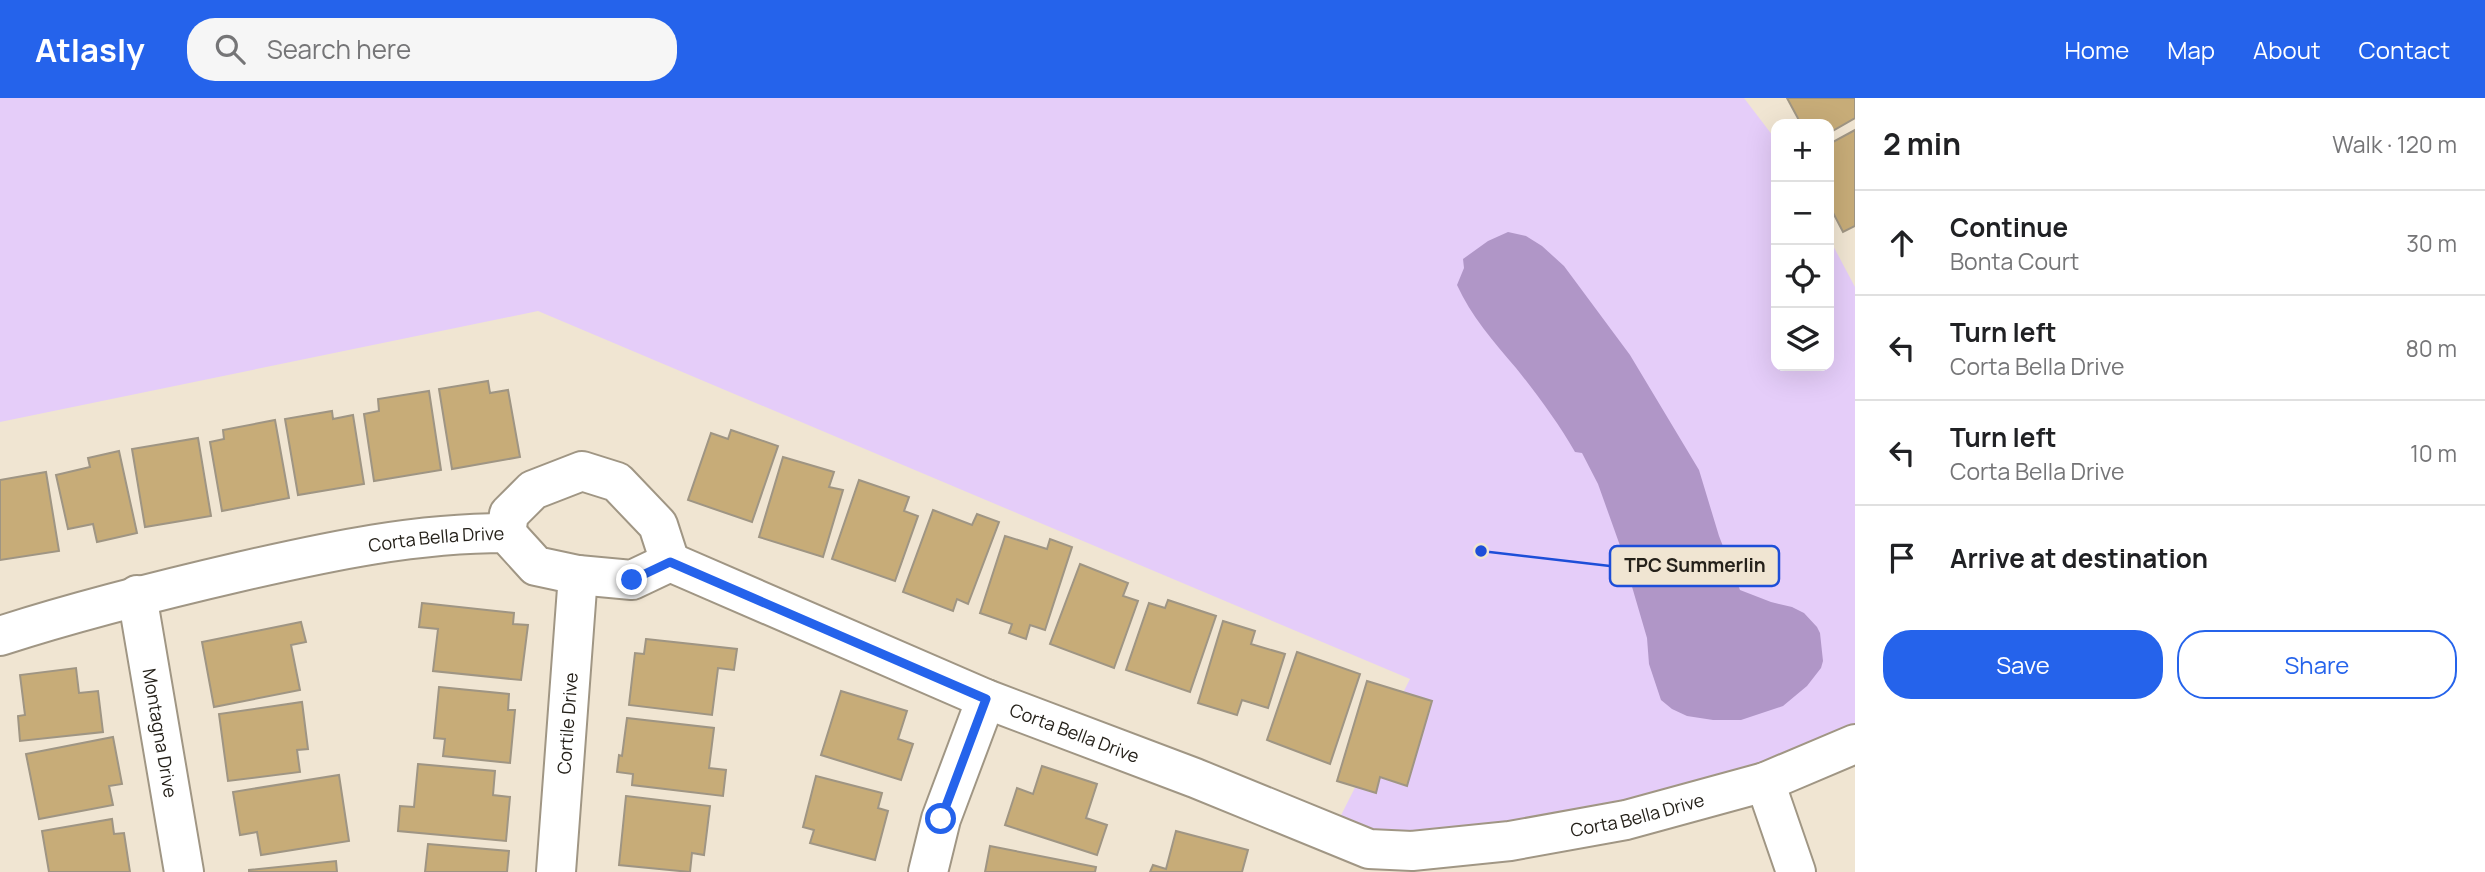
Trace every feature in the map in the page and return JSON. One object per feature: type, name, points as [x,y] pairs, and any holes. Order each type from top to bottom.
[{"type":"street","points":[[506,533],[509,513],[533,490],[582,471],[617,482],[658,525],[670,562]]},
{"type":"street","name":"Corta Bella Drive","points":[[0,636],[137,595],[349,547],[457,533],[506,533],[537,566],[578,575],[632,580],[670,562],[986,699],[1195,778],[1365,860],[1412,850],[1510,841],[1626,820],[1765,782],[1855,744]]},
{"type":"street","name":"Cortile Drive","points":[[556,872],[578,575]]},
{"type":"street","name":"Montagna Drive","points":[[137,595],[184,872]]},
{"type":"street","points":[[928,872],[941,819],[986,699]]},
{"type":"street","points":[[1765,782],[1796,872]]},
{"type":"shaded area","points":[[0,98],[1744,98],[1771,133],[1771,371],[1834,371],[1834,247],[1855,287],[1855,744],[1510,841],[1331,835],[1410,679],[538,311],[0,422]]},
{"type":"shaded area","points":[[1508,232],[1526,236],[1564,266],[1630,355],[1699,470],[1719,536],[1740,590],[1792,607],[1804,613],[1817,627],[1823,661],[1821,668],[1807,686],[1783,706],[1741,720],[1713,720],[1687,716],[1661,700],[1649,664],[1647,638],[1628,568],[1598,484],[1582,453],[1575,452],[1539,398],[1476,318],[1457,285],[1464,268],[1463,259],[1488,241]]},
{"type":"building","points":[[1787,98],[1855,98],[1855,118],[1834,130],[1834,119],[1798,119]]},
{"type":"building","points":[[1855,130],[1855,226],[1843,232],[1834,215],[1834,141]]},
{"type":"building","points":[[488,381],[490,393],[508,390],[520,457],[452,469],[439,389]]},
{"type":"building","points":[[429,391],[441,470],[374,481],[364,414],[379,411],[378,399]]},
{"type":"building","points":[[332,411],[333,419],[353,415],[364,484],[298,495],[285,419]]},
{"type":"building","points":[[275,420],[289,498],[222,511],[210,442],[224,439],[223,430]]},
{"type":"building","points":[[731,430],[778,446],[752,522],[688,500],[711,433],[728,439]]},
{"type":"building","points":[[198,438],[211,516],[145,527],[132,449]]},
{"type":"building","points":[[119,451],[137,533],[97,542],[93,524],[68,529],[56,475],[90,467],[88,458]]},
{"type":"building","points":[[783,457],[834,472],[829,487],[843,490],[823,557],[759,537]]},
{"type":"building","points":[[46,472],[59,551],[0,560],[0,480]]},
{"type":"building","points":[[859,480],[909,497],[904,511],[918,516],[895,581],[832,559]]},
{"type":"building","points":[[933,510],[972,525],[977,514],[999,522],[968,604],[957,599],[953,611],[903,592]]},
{"type":"building","points":[[1005,536],[1047,549],[1050,539],[1072,547],[1045,630],[1030,625],[1026,639],[1009,633],[1012,624],[980,613]]},
{"type":"building","points":[[1080,564],[1128,583],[1123,596],[1138,601],[1114,668],[1050,644]]},
{"type":"building","points":[[1168,600],[1216,616],[1190,692],[1126,670],[1149,603],[1165,608]]},
{"type":"building","points":[[422,603],[514,613],[513,624],[528,625],[521,680],[433,671],[438,629],[419,627]]},
{"type":"building","points":[[1223,621],[1255,631],[1251,644],[1285,654],[1268,708],[1242,700],[1237,715],[1198,703]]},
{"type":"building","points":[[301,622],[306,642],[291,645],[300,690],[214,707],[202,642]]},
{"type":"building","points":[[646,639],[737,649],[734,670],[718,668],[712,715],[629,705],[635,653],[644,654]]},
{"type":"building","points":[[1297,652],[1360,674],[1330,764],[1267,740]]},
{"type":"building","points":[[76,668],[79,693],[98,691],[103,732],[20,741],[18,716],[25,715],[20,675]]},
{"type":"building","points":[[1367,681],[1432,701],[1407,786],[1380,777],[1376,793],[1337,781]]},
{"type":"building","points":[[439,687],[509,694],[508,710],[515,710],[510,763],[443,756],[445,739],[434,738]]},
{"type":"building","points":[[841,691],[907,711],[898,739],[913,744],[901,780],[821,755]]},
{"type":"building","points":[[302,702],[308,749],[297,750],[300,772],[228,781],[219,714]]},
{"type":"building","points":[[627,718],[714,728],[709,768],[726,770],[723,796],[632,785],[633,774],[617,772]]},
{"type":"building","points":[[113,737],[122,784],[109,786],[113,805],[39,819],[26,754]]},
{"type":"building","points":[[418,764],[495,771],[493,795],[510,797],[506,841],[398,831],[400,806],[414,807]]},
{"type":"building","points":[[1042,766],[1097,784],[1086,818],[1107,825],[1097,855],[1005,825],[1017,788],[1033,794]]},
{"type":"building","points":[[339,775],[349,841],[261,855],[257,832],[240,835],[233,792]]},
{"type":"building","points":[[816,776],[882,793],[878,808],[888,811],[875,860],[810,843],[814,830],[803,827]]},
{"type":"building","points":[[626,796],[710,806],[704,855],[692,853],[690,872],[619,865]]},
{"type":"building","points":[[112,819],[114,834],[124,833],[130,872],[49,872],[42,831]]},
{"type":"building","points":[[1176,831],[1248,850],[1242,872],[1150,872],[1153,865],[1166,869]]},
{"type":"building","points":[[428,844],[509,851],[507,872],[425,872]]},
{"type":"building","points":[[990,846],[1096,867],[1095,872],[985,872]]},
{"type":"building","points":[[336,861],[337,872],[249,872],[249,870]]},
{"type":"place","name":"TPC Summerlin","points":[[1481,551]]},
{"type":"route","points":[[632,580],[670,562],[986,699],[941,819]]}]
